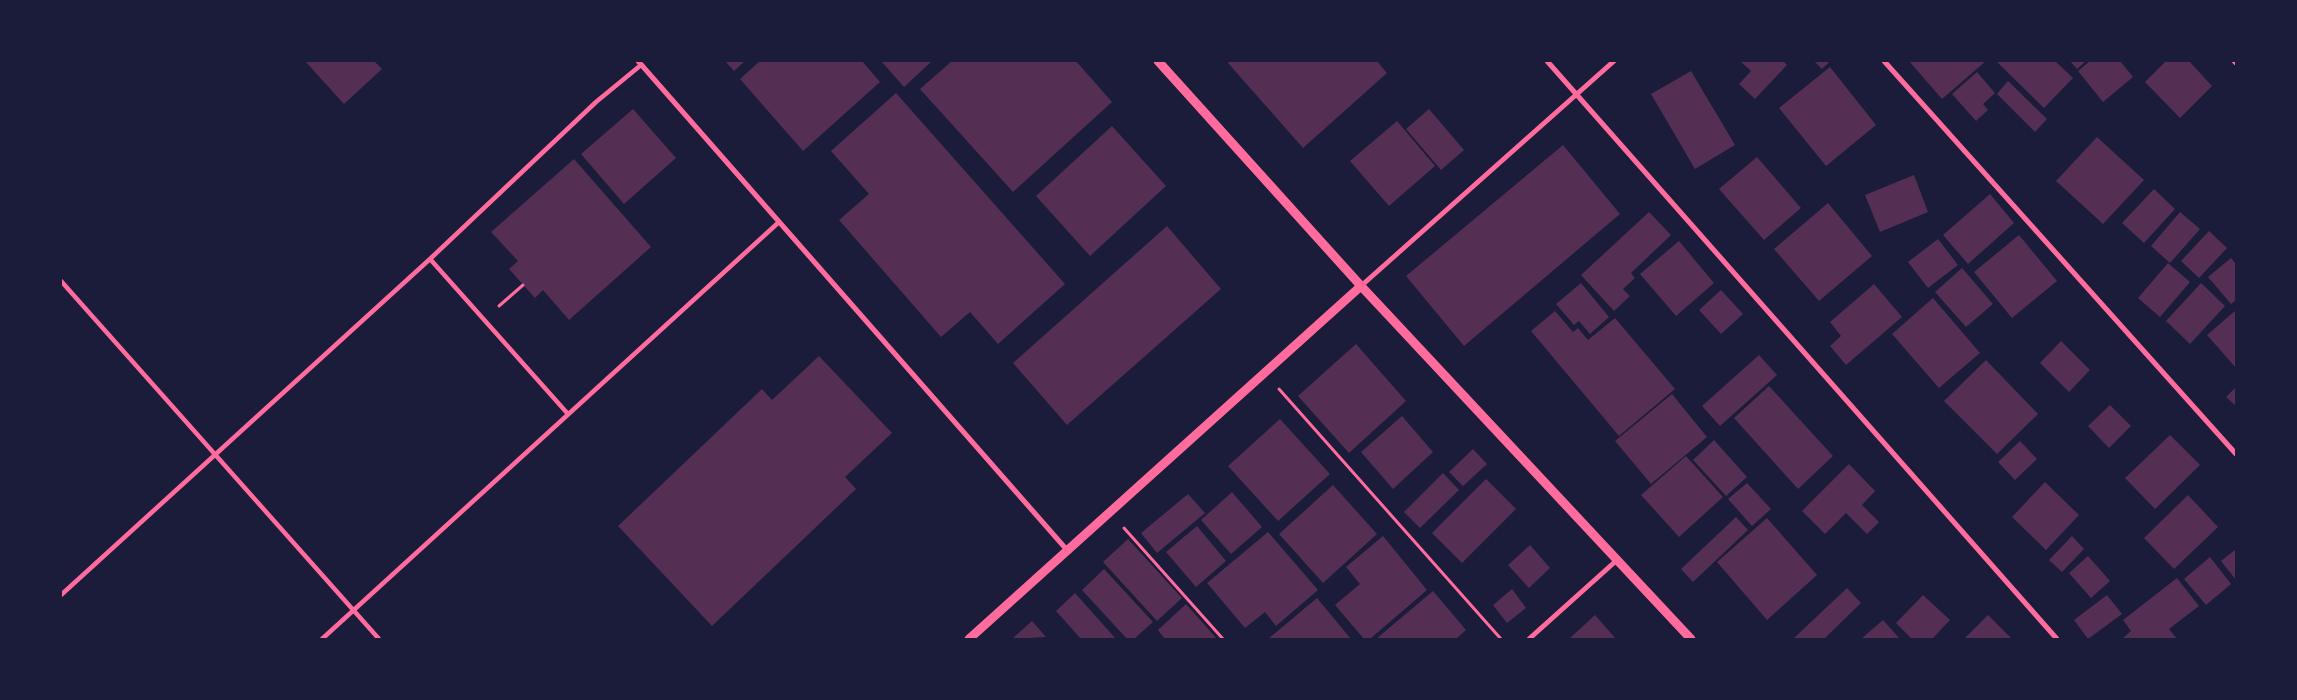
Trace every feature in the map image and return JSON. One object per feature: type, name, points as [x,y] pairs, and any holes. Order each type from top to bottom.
[{"type":"street","points":[[1158,61],[1361,286],[1618,559],[1690,639]]},
{"type":"street","points":[[1547,61],[2057,639]]},
{"type":"street","points":[[969,639],[1614,61]]},
{"type":"street","points":[[1884,61],[2236,454]]},
{"type":"street","points":[[61,595],[430,259],[596,102],[640,63],[1067,550]]},
{"type":"street","points":[[322,639],[779,222]]},
{"type":"street","points":[[430,259],[568,414]]},
{"type":"street","points":[[61,281],[379,639]]},
{"type":"street","points":[[1529,639],[1618,559]]},
{"type":"path","points":[[484,320],[523,285]]},
{"type":"path","points":[[1265,372],[1501,639]]},
{"type":"path","points":[[1110,512],[1223,639]]},
{"type":"building","points":[[305,61],[374,61],[382,69],[344,104]]},
{"type":"building","points":[[725,61],[745,61],[734,71]]},
{"type":"building","points":[[760,61],[862,61],[880,82],[803,151],[740,79]]},
{"type":"building","points":[[881,61],[932,61],[904,87]]},
{"type":"building","points":[[952,61],[1076,61],[1112,102],[1013,192],[920,89]]},
{"type":"building","points":[[1230,61],[1377,61],[1387,73],[1303,148],[1228,63]]},
{"type":"building","points":[[1740,61],[1783,61],[1787,65],[1755,99],[1739,84],[1751,71]]},
{"type":"building","points":[[1814,61],[1830,61],[1822,69]]},
{"type":"building","points":[[1909,61],[1986,61],[1942,99]]},
{"type":"building","points":[[1996,61],[2055,61],[2073,78],[2044,108]]},
{"type":"building","points":[[2070,61],[2086,61],[2077,69]]},
{"type":"building","points":[[2090,61],[2120,61],[2133,77],[2103,102],[2078,71]]},
{"type":"building","points":[[2166,61],[2189,61],[2212,86],[2180,118],[2145,82]]},
{"type":"building","points":[[1830,67],[1876,125],[1826,166],[1779,108]]},
{"type":"building","points":[[1691,71],[1735,145],[1695,169],[1651,94]]},
{"type":"building","points":[[1977,72],[1995,93],[1983,104],[1988,110],[1976,121],[1952,94]]},
{"type":"building","points":[[2008,81],[2047,119],[2035,132],[1997,94]]},
{"type":"building","points":[[896,93],[1065,284],[998,344],[970,312],[941,337],[839,220],[869,194],[831,151]]},
{"type":"building","points":[[633,109],[676,158],[624,204],[581,154]]},
{"type":"building","points":[[1429,109],[1464,150],[1441,170],[1406,129]]},
{"type":"building","points":[[1397,121],[1435,166],[1389,206],[1350,161]]},
{"type":"building","points":[[1112,126],[1166,186],[1090,256],[1036,196]]},
{"type":"building","points":[[2097,137],[2144,180],[2103,224],[2056,181]]},
{"type":"building","points":[[1563,145],[1620,214],[1464,346],[1406,276]]},
{"type":"building","points":[[1757,157],[1801,208],[1764,240],[1719,189]]},
{"type":"building","points":[[574,159],[651,247],[569,320],[543,290],[535,298],[509,269],[518,261],[491,232]]},
{"type":"building","points":[[1914,175],[1928,212],[1880,232],[1865,195]]},
{"type":"building","points":[[2154,189],[2175,209],[2144,243],[2122,223]]},
{"type":"building","points":[[1990,194],[2014,223],[1968,264],[1943,235]]},
{"type":"building","points":[[1828,203],[1872,256],[1819,301],[1774,249]]},
{"type":"building","points":[[1649,212],[1671,235],[1631,273],[1635,278],[1623,289],[1630,296],[1614,311],[1581,275]]},
{"type":"building","points":[[2180,212],[2200,229],[2170,263],[2151,246]]},
{"type":"building","points":[[1167,226],[1221,289],[1067,425],[1013,363]]},
{"type":"building","points":[[2209,231],[2227,248],[2199,278],[2181,261]]},
{"type":"building","points":[[2019,235],[2057,281],[2012,318],[1974,272]]},
{"type":"building","points":[[1938,239],[1958,265],[1928,288],[1908,262]]},
{"type":"building","points":[[1679,241],[1714,283],[1676,316],[1640,274]]},
{"type":"building","points":[[2231,258],[2236,264],[2236,300],[2231,304],[2208,277]]},
{"type":"building","points":[[2168,263],[2190,282],[2160,317],[2138,298]]},
{"type":"building","points":[[1962,268],[1993,304],[1966,327],[1935,292]]},
{"type":"building","points":[[1581,283],[1609,317],[1590,334],[1579,321],[1574,325],[1556,304]]},
{"type":"building","points":[[2201,283],[2225,306],[2190,344],[2166,321]]},
{"type":"building","points":[[1874,284],[1902,317],[1846,365],[1830,346],[1841,336],[1830,322]]},
{"type":"building","points":[[1721,290],[1743,314],[1721,334],[1699,310]]},
{"type":"building","points":[[1933,298],[1980,353],[1939,388],[1892,334]]},
{"type":"building","points":[[2236,310],[2236,368],[2207,335]]},
{"type":"building","points":[[1555,311],[1573,332],[1578,328],[1588,340],[1615,318],[1675,389],[1619,436],[1531,331]]},
{"type":"building","points":[[2061,341],[2090,370],[2069,392],[2040,363]]},
{"type":"building","points":[[1356,344],[1406,401],[1349,453],[1298,396]]},
{"type":"building","points":[[1759,355],[1777,375],[1720,426],[1702,406]]},
{"type":"building","points":[[819,356],[892,433],[845,477],[856,489],[712,626],[618,526],[762,389],[772,400]]},
{"type":"building","points":[[1986,360],[2038,414],[1997,454],[1944,401]]},
{"type":"building","points":[[1769,386],[1833,456],[1798,489],[1734,418]]},
{"type":"building","points":[[2236,387],[2236,406],[2226,397]]},
{"type":"building","points":[[1672,394],[1707,437],[1651,484],[1615,441]]},
{"type":"building","points":[[2110,405],[2131,426],[2109,448],[2088,426]]},
{"type":"building","points":[[1402,416],[1433,452],[1393,489],[1361,452]]},
{"type":"building","points":[[1280,419],[1330,474],[1278,521],[1228,466]]},
{"type":"building","points":[[2170,435],[2200,465],[2155,509],[2125,478]]},
{"type":"building","points":[[1714,440],[1747,477],[1726,496],[1693,460]]},
{"type":"building","points":[[2020,441],[2037,459],[2015,480],[1998,462]]},
{"type":"building","points":[[1473,449],[1487,464],[1463,486],[1449,472]]},
{"type":"building","points":[[1686,456],[1723,497],[1679,537],[1641,495]]},
{"type":"building","points":[[1849,464],[1875,491],[1862,505],[1879,522],[1867,534],[1846,513],[1825,534],[1802,511]]},
{"type":"building","points":[[1443,473],[1459,490],[1420,528],[1404,512]]},
{"type":"building","points":[[1486,479],[1516,509],[1462,563],[1432,533]]},
{"type":"building","points":[[2045,482],[2079,515],[2046,550],[2012,517]]},
{"type":"building","points":[[1747,483],[1771,509],[1752,526],[1728,499]]},
{"type":"building","points":[[1333,485],[1377,534],[1323,583],[1279,534]]},
{"type":"building","points":[[1232,492],[1262,527],[1231,554],[1201,520]]},
{"type":"building","points":[[1188,494],[1205,513],[1157,553],[1141,533]]},
{"type":"building","points":[[2188,495],[2218,527],[2174,569],[2144,538]]},
{"type":"building","points":[[1736,517],[1748,530],[1693,582],[1681,569]]},
{"type":"building","points":[[1767,518],[1817,575],[1767,620],[1717,562]]},
{"type":"building","points":[[1197,526],[1226,561],[1196,587],[1166,552]]},
{"type":"building","points":[[1268,532],[1318,590],[1276,626],[1265,612],[1245,628],[1207,583]]},
{"type":"building","points":[[1383,536],[1427,590],[1370,639],[1364,639],[1335,605],[1360,584],[1346,567]]},
{"type":"building","points":[[2072,536],[2084,549],[2062,572],[2049,560]]},
{"type":"building","points":[[1128,539],[1182,598],[1157,621],[1103,562]]},
{"type":"building","points":[[1530,545],[1550,568],[1529,588],[1508,565]]},
{"type":"building","points":[[2236,549],[2236,580],[2221,561]]},
{"type":"building","points":[[2088,556],[2110,581],[2091,598],[2069,573]]},
{"type":"building","points":[[2210,557],[2231,584],[2206,605],[2184,579]]},
{"type":"building","points":[[1104,569],[1153,622],[1134,639],[1127,639],[1082,590]]},
{"type":"building","points":[[2177,578],[2199,606],[2169,629],[2177,639],[2122,639],[2131,631],[2123,620]]},
{"type":"building","points":[[1847,588],[1861,603],[1824,639],[1793,639]]},
{"type":"building","points":[[1512,589],[1526,608],[1507,623],[1493,605]]},
{"type":"building","points":[[1433,591],[1466,630],[1456,639],[1376,639]]},
{"type":"building","points":[[1075,593],[1116,639],[1081,639],[1056,611]]},
{"type":"building","points":[[1923,595],[1950,620],[1932,639],[1912,639],[1896,623]]},
{"type":"building","points":[[2107,595],[2122,614],[2088,639],[2074,620]]},
{"type":"building","points":[[1317,598],[1351,639],[1268,639]]},
{"type":"building","points":[[1186,604],[1217,639],[1165,639],[1158,630]]},
{"type":"building","points":[[1595,615],[1616,639],[1569,639]]},
{"type":"building","points":[[1988,615],[2012,639],[1964,639]]},
{"type":"building","points":[[1883,620],[1900,639],[1861,639]]},
{"type":"building","points":[[1032,621],[1046,637],[1012,639]]}]
